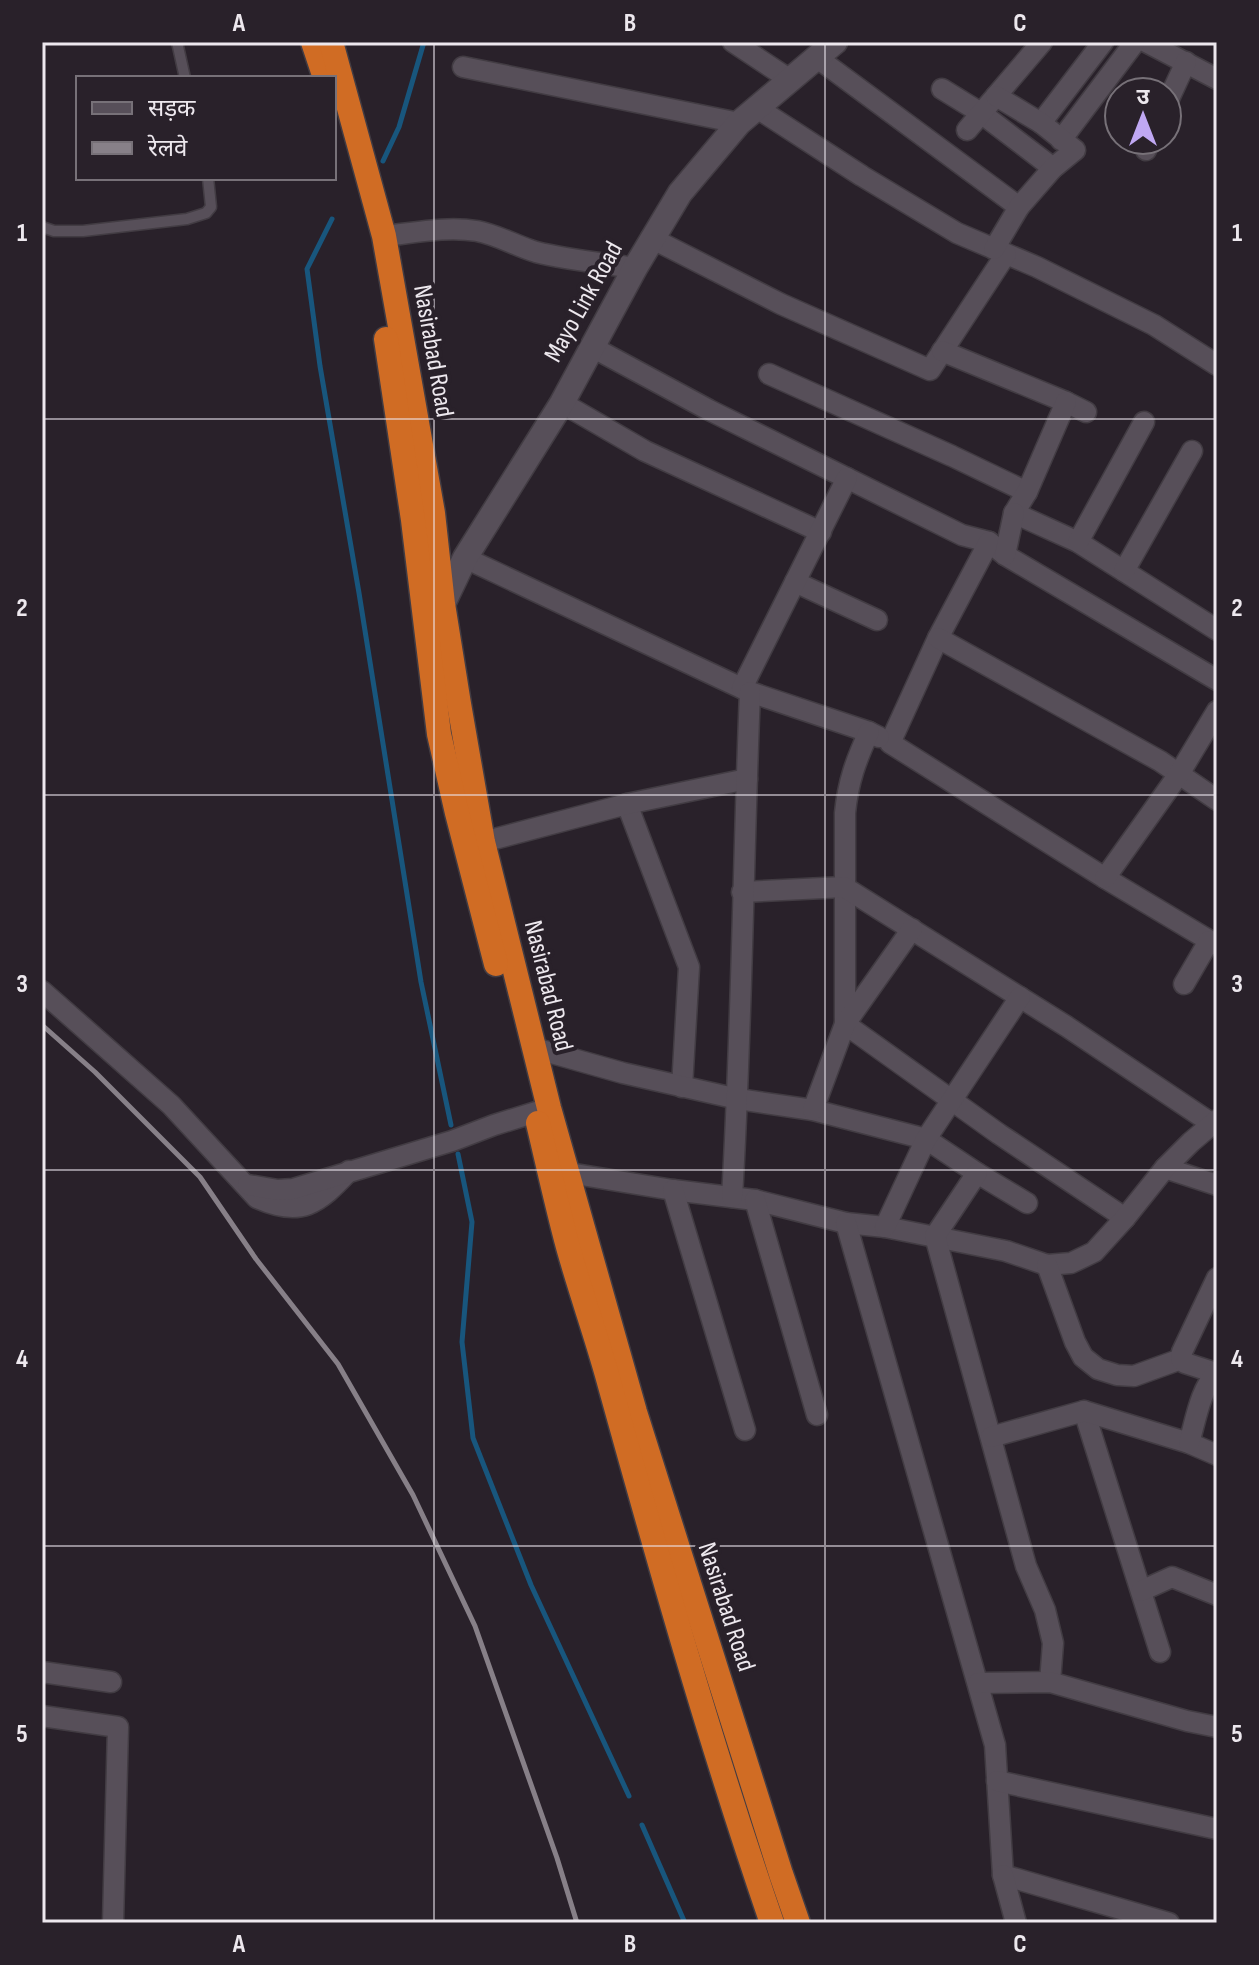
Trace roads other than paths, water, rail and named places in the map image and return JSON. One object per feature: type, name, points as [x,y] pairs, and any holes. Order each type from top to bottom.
[{"type":"highway","points":[[313,42],[324,76]]},
{"type":"highway","name":"Nasirabad Road","points":[[331,42],[384,236],[433,513],[443,604],[483,842],[534,1048],[542,1109],[568,1246],[729,1795],[772,1923]]},
{"type":"highway","name":"Nasirabad Road","points":[[336,114],[356,186],[380,300],[413,520],[439,734],[454,800],[542,1109],[569,1173],[635,1412],[798,1923]]},
{"type":"street","points":[[733,42],[789,79]]},
{"type":"street","points":[[967,130],[1042,42]]},
{"type":"street","points":[[1041,123],[1103,42]]},
{"type":"street","points":[[1061,140],[1135,42]]},
{"type":"street","points":[[1146,42],[1180,53],[1217,79]]},
{"type":"street","points":[[826,49],[1019,207]]},
{"type":"street","name":"Mayo Link Road","points":[[425,622],[443,604],[465,558],[562,403],[651,238],[680,193],[748,116],[826,49]]},
{"type":"street","points":[[1174,76],[1180,53]]},
{"type":"street","points":[[463,67],[748,116],[862,176],[957,233],[1037,267],[1214,357]]},
{"type":"street","points":[[942,89],[981,113],[1053,168]]},
{"type":"street","points":[[651,238],[781,304],[930,370],[1000,251],[1019,207],[1053,168],[1075,150],[1041,123],[996,96]]},
{"type":"street","points":[[384,236],[447,230],[478,231],[534,251],[635,268]]},
{"type":"street","points":[[592,347],[709,410],[962,535],[997,549],[1217,680]]},
{"type":"street","points":[[942,351],[1086,412]]},
{"type":"street","points":[[769,374],[1027,492]]},
{"type":"street","points":[[890,743],[938,638],[997,549],[1027,492],[1066,402]]},
{"type":"street","points":[[562,403],[645,451],[821,532]]},
{"type":"street","points":[[1078,542],[1144,422]]},
{"type":"street","points":[[1124,571],[1192,451]]},
{"type":"street","points":[[732,1197],[738,1099],[747,779],[746,690],[847,478]]},
{"type":"street","points":[[1014,513],[1078,542],[1217,630]]},
{"type":"street","points":[[465,558],[746,690],[869,732],[890,743],[1213,943],[1184,984]]},
{"type":"street","points":[[795,582],[877,620]]},
{"type":"street","points":[[938,638],[1160,761],[1217,800]]},
{"type":"street","points":[[1105,878],[1179,774],[1217,711]]},
{"type":"street","points":[[845,1024],[845,813],[848,787],[869,732]]},
{"type":"street","points":[[483,842],[627,804],[747,779]]},
{"type":"street","points":[[627,804],[689,967],[682,1087]]},
{"type":"street","points":[[569,1173],[755,1200],[846,1223],[885,1227],[1006,1251],[1047,1265],[1071,1263],[1094,1252],[1165,1168],[1214,1121],[844,887],[742,892]]},
{"type":"street","points":[[813,1110],[845,1024],[912,929]]},
{"type":"street","points":[[42,991],[171,1105],[257,1198],[274,1206],[304,1206],[330,1192],[349,1171],[452,1141],[542,1109]]},
{"type":"street","points":[[885,1227],[926,1139],[1020,997]]},
{"type":"street","points":[[845,1024],[999,1134],[1125,1218]]},
{"type":"street","points":[[534,1048],[682,1087],[813,1110],[926,1139],[1027,1203]]},
{"type":"street","points":[[1165,1168],[1217,1185]]},
{"type":"street","points":[[977,1173],[935,1236],[1026,1566],[1045,1610],[1053,1643],[1050,1682]]},
{"type":"street","points":[[673,1190],[745,1430]]},
{"type":"street","points":[[755,1200],[817,1415]]},
{"type":"street","points":[[846,1223],[995,1745],[1003,1875],[1016,1923]]},
{"type":"street","points":[[1047,1265],[1075,1342],[1083,1357],[1098,1369],[1134,1376],[1181,1359]]},
{"type":"street","points":[[1181,1359],[1217,1278]]},
{"type":"street","points":[[1181,1359],[1216,1373],[1203,1395],[1189,1443]]},
{"type":"street","points":[[991,1437],[1084,1411],[1189,1443],[1217,1455]]},
{"type":"street","points":[[1084,1411],[1160,1652]]},
{"type":"street","points":[[1141,1591],[1172,1577],[1217,1595]]},
{"type":"street","points":[[42,1672],[111,1682]]},
{"type":"street","points":[[978,1683],[1050,1682],[1217,1727]]},
{"type":"street","points":[[42,1716],[118,1727],[113,1923]]},
{"type":"street","points":[[997,1781],[1217,1829]]},
{"type":"street","points":[[1003,1875],[1169,1923]]},
{"type":"lane","points":[[177,42],[185,76]]},
{"type":"lane","points":[[42,227],[54,231],[83,231],[187,219],[206,213],[211,207],[208,180]]},
{"type":"waterway","points":[[383,161],[399,127],[424,42]]},
{"type":"waterway","points":[[332,219],[307,269],[320,366],[421,982],[451,1125]]},
{"type":"waterway","points":[[458,1154],[472,1222],[462,1342],[473,1438],[531,1585],[629,1796]]},
{"type":"waterway","points":[[642,1825],[685,1923]]},
{"type":"railway","points":[[42,1025],[95,1072],[200,1177],[256,1259],[338,1364],[413,1495],[475,1626],[577,1923]]}]
